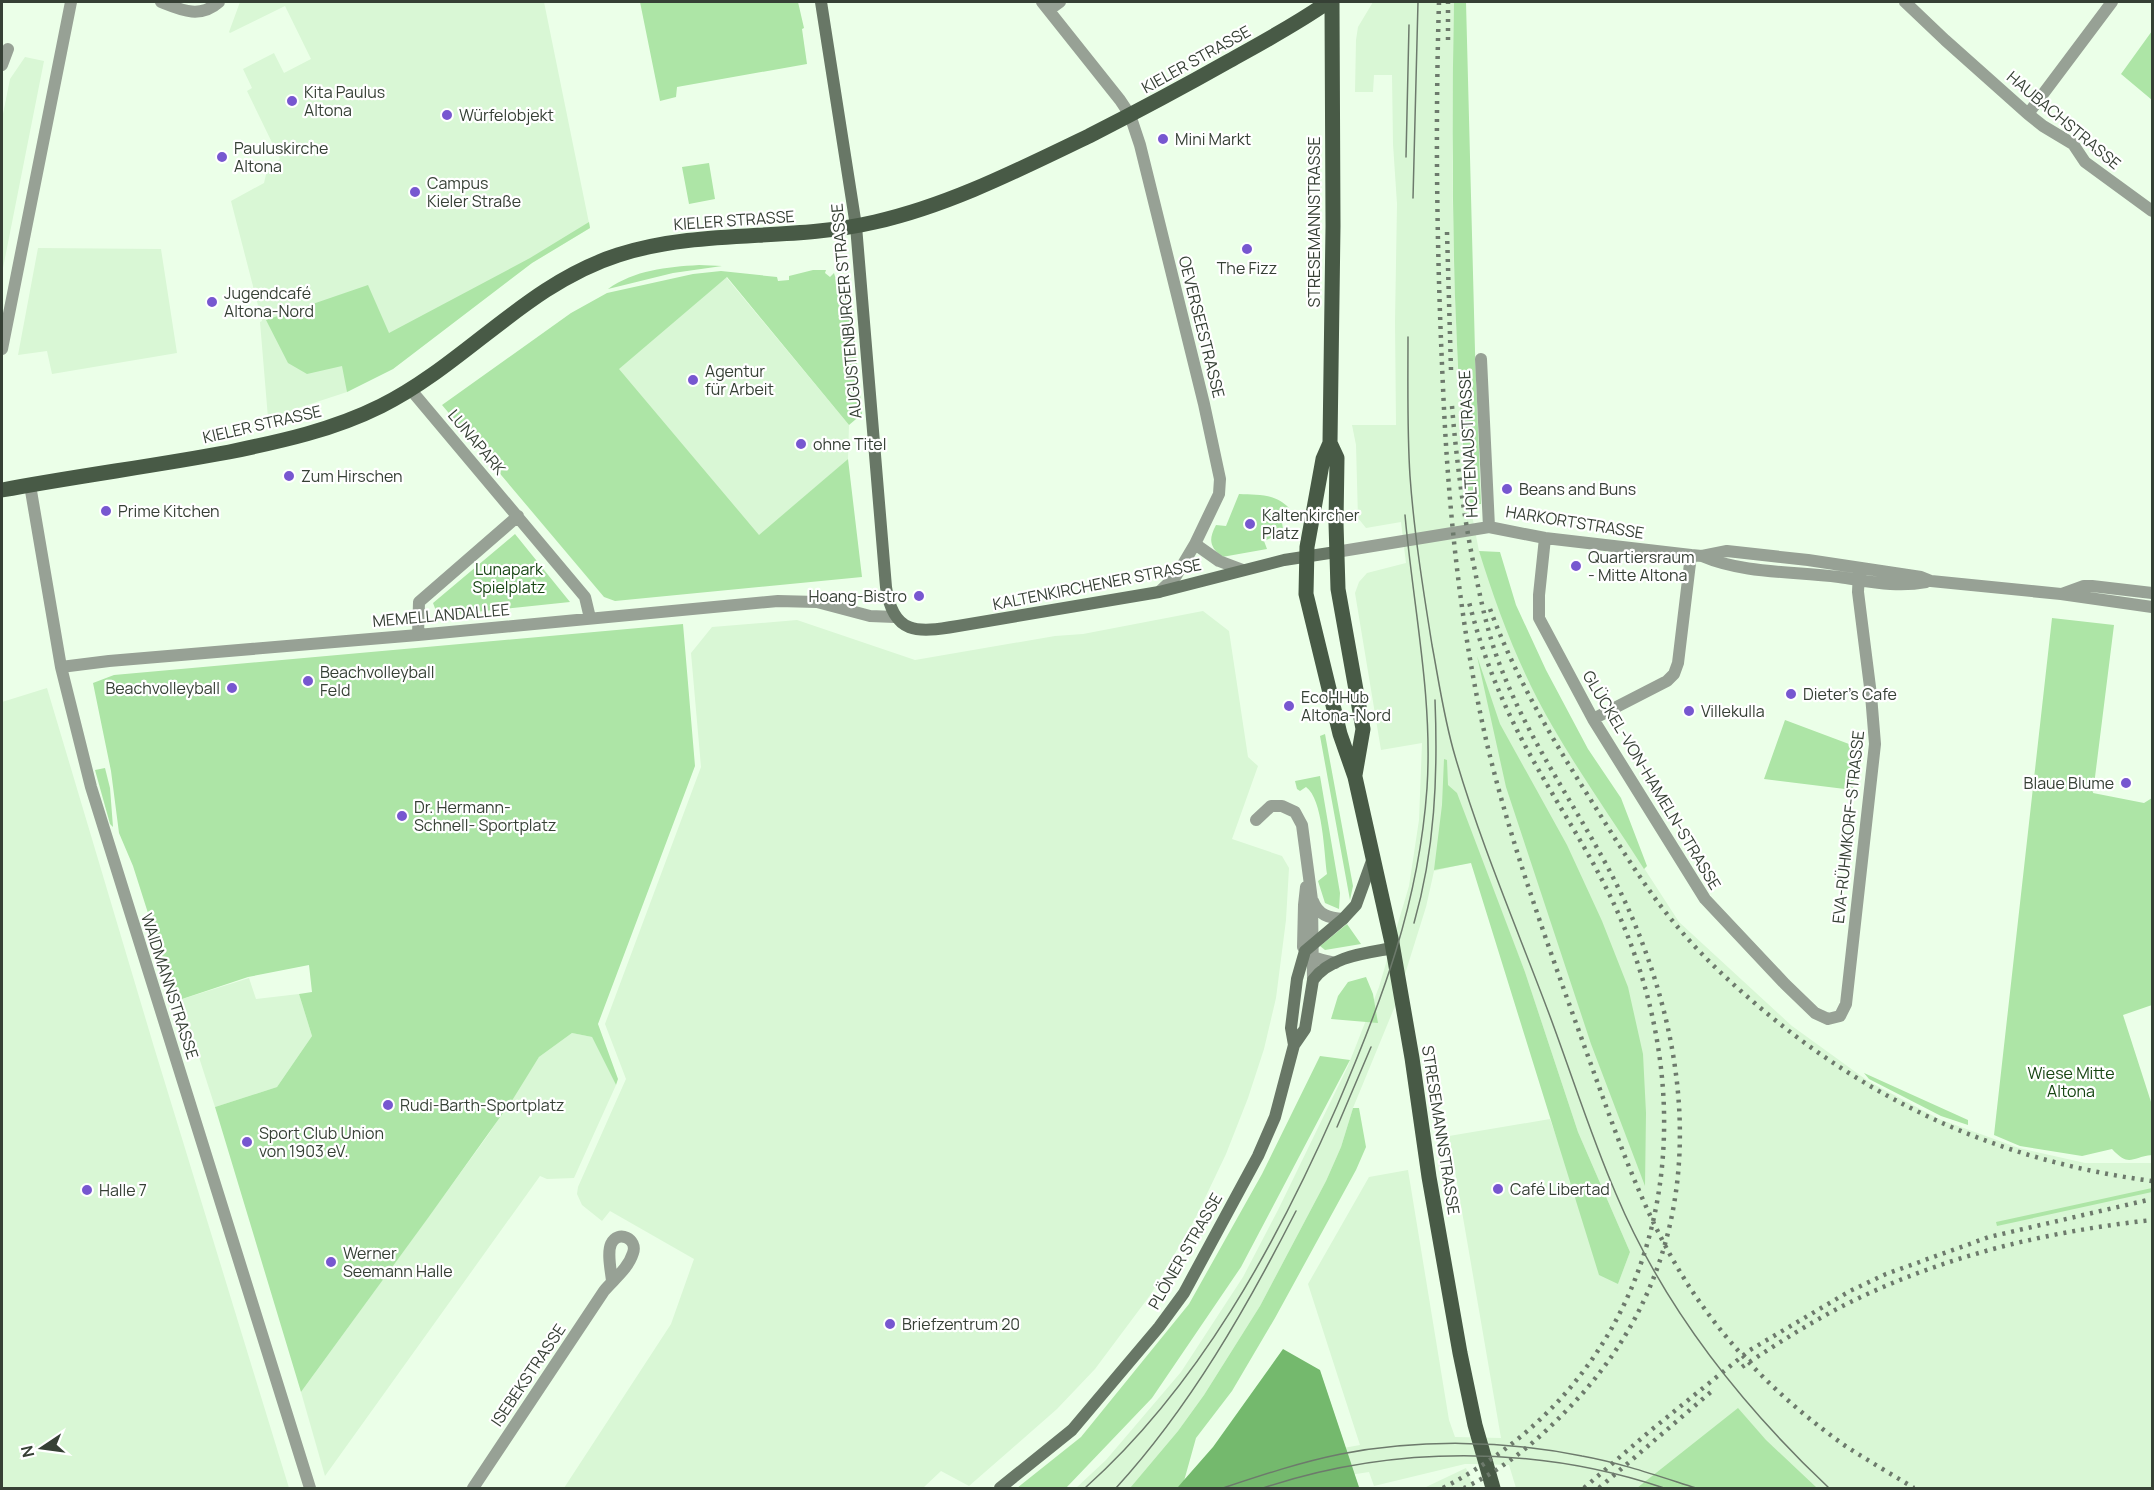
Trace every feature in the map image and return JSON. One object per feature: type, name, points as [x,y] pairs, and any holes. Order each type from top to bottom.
[{"type":"main road","name":"KIELER STRASSE","points":[[2,490],[179,462],[298,437],[356,417],[411,390],[553,285],[588,266],[656,245],[700,238],[794,234],[856,226],[920,209],[989,183],[1130,115],[1270,39],[1330,2]]},
{"type":"main road","name":"STRESEMANNSTRASSE","points":[[1330,2],[1333,218],[1330,443],[1323,459],[1306,556],[1305,590],[1340,734],[1355,777],[1393,948],[1412,1058],[1430,1186],[1460,1353],[1474,1425],[1493,1488]]},
{"type":"main road","name":"STRESEMANNSTRASSE","points":[[1330,443],[1337,458],[1338,589],[1363,729],[1355,777]]},
{"type":"street","points":[[2,349],[4,323],[71,2]]},
{"type":"street","points":[[160,2],[190,13],[201,12],[219,2]]},
{"type":"street","name":"AUGUSTENBURGER STRASSE","points":[[822,2],[856,226],[885,577],[890,608],[895,617]]},
{"type":"street","points":[[1046,6],[1060,2]]},
{"type":"street","name":"HAUBACHSTRASSE","points":[[1905,2],[2028,114],[2073,144],[2085,162],[2152,211]]},
{"type":"street","points":[[2028,114],[2112,2]]},
{"type":"street","name":"OEVERSEESTRASSE","points":[[1046,6],[1115,92],[1130,115],[1143,156],[1220,479],[1219,494],[1195,544],[1176,576],[1159,592]]},
{"type":"street","points":[[2,65],[8,49]]},
{"type":"street","name":"HOLTENAUSTRASSE","points":[[1481,359],[1489,527]]},
{"type":"street","name":"LUNAPARK","points":[[411,390],[585,597],[590,618]]},
{"type":"street","name":"WAIDMANNSTRASSE","points":[[30,485],[61,667],[98,812],[310,1488]]},
{"type":"street","points":[[418,635],[418,602],[518,516]]},
{"type":"street","name":"HARKORTSTRASSE","points":[[1336,552],[1489,527],[1545,538],[1697,555],[1725,565],[1858,575],[1901,585],[1931,581],[2061,594],[2152,607]]},
{"type":"street","name":"GLÜCKEL-VON-HAMELN-STRASSE","points":[[1545,538],[1539,618],[1593,719],[1705,900],[1815,1013],[1828,1019],[1840,1016]]},
{"type":"street","points":[[1195,544],[1219,561],[1244,570]]},
{"type":"street","name":"KALTENKIRCHENER STRASSE","points":[[895,617],[903,624],[915,629],[934,630],[1159,592],[1244,570],[1306,556],[1336,552]]},
{"type":"street","points":[[1593,719],[1667,681],[1674,674],[1697,555]]},
{"type":"street","name":"EVA-RÜHMKORF-STRASSE","points":[[1840,1016],[1846,1004],[1875,744],[1872,695],[1858,575]]},
{"type":"street","name":"HARKORTSTRASSE","points":[[2061,594],[2092,586],[2152,593]]},
{"type":"street","name":"MEMELLANDALLEE","points":[[61,667],[778,601],[817,602],[870,616],[895,617]]},
{"type":"street","name":"PLÖNER STRASSE","points":[[1000,1488],[1072,1430],[1159,1327],[1184,1293],[1258,1156],[1280,1102],[1294,1045],[1305,1029],[1313,980],[1312,900],[1303,833],[1295,812],[1282,806],[1270,806],[1256,820]]},
{"type":"street","points":[[1335,963],[1311,950],[1356,905],[1374,858]]},
{"type":"street","name":"PLÖNER STRASSE","points":[[1308,877],[1302,934],[1311,950]]},
{"type":"street","points":[[1312,900],[1315,908],[1324,915],[1343,919]]},
{"type":"street","points":[[1313,980],[1321,971],[1335,963],[1393,948]]},
{"type":"street","name":"PLÖNER STRASSE","points":[[1294,1045],[1291,1028],[1297,979],[1311,950]]},
{"type":"street","name":"ISEBEKSTRASSE","points":[[473,1488],[612,1281]]},
{"type":"shaded area","name":"Campus Kieler Straße","points":[[240,2],[544,2],[590,228],[532,263],[393,369],[347,392],[268,418],[260,322],[262,321],[231,201],[264,183],[268,166],[280,159],[247,91],[252,88],[243,69],[274,53],[284,73],[311,59],[285,6],[230,33]]},
{"type":"shaded area","points":[[1373,2],[1454,2],[1452,161],[1454,267],[1458,371],[1470,505],[1479,551],[1554,729],[1679,922],[1792,1026],[1868,1081],[1939,1119],[2019,1148],[2085,1163],[2152,1163],[2152,1488],[1516,1488],[1509,1465],[1478,1464],[1465,1464],[1374,1486],[1369,1472],[1343,1476],[1321,1452],[1360,1445],[1308,1284],[1369,1177],[1408,1170],[1449,1420],[1455,1437],[1501,1438],[1449,1136],[1550,1119],[1567,1167],[1618,1284],[1630,1252],[1578,1132],[1525,972],[1481,860],[1434,871],[1426,907],[1395,1006],[1353,1108],[1341,1147],[1326,1181],[1260,1306],[1204,1395],[1178,1431],[1130,1488],[1076,1488],[1106,1460],[1181,1372],[1243,1277],[1348,1066],[1379,987],[1409,886],[1419,820],[1422,743],[1381,750],[1355,593],[1359,582],[1367,573],[1406,563],[1401,522],[1366,528],[1358,518],[1356,445],[1352,425],[1396,425],[1397,204],[1392,75],[1374,75],[1373,92],[1355,92],[1358,27]]},
{"type":"shaded area","points":[[25,57],[44,61],[3,268],[2,119],[10,79]]},
{"type":"shaded area","points":[[38,248],[161,249],[177,353],[52,374],[47,351],[18,355]]},
{"type":"shaded area","points":[[726,277],[849,425],[848,459],[759,536],[618,369]]},
{"type":"shaded area","points":[[1203,611],[1229,631],[1248,757],[1258,766],[1232,839],[1282,856],[1289,868],[1286,920],[1276,998],[1264,1049],[1248,1098],[1226,1154],[1194,1221],[1151,1294],[1095,1369],[1057,1409],[969,1486],[941,1471],[923,1488],[564,1488],[671,1324],[694,1259],[610,1211],[602,1221],[582,1205],[577,1194],[578,1187],[626,1079],[605,1024],[701,767],[691,653],[712,627],[797,620],[915,660],[1055,636],[1083,634]]},
{"type":"shaded area","points":[[47,688],[289,1488],[2,1488],[2,702]]},
{"type":"shaded area","points":[[249,978],[256,999],[299,994],[312,1036],[277,1087],[215,1107],[195,1045],[191,1046],[176,1001]]},
{"type":"shaded area","points":[[572,1033],[592,1037],[616,1085],[574,1178],[547,1179],[540,1176],[325,1476],[301,1392],[488,1135],[539,1057]]},
{"type":"shaded area","points":[[1283,1349],[1320,1370],[1359,1487],[1177,1488],[1213,1447]]},
{"type":"shaded area","points":[[1466,1468],[1474,1488],[1424,1488]]},
{"type":"green space","points":[[640,2],[798,2],[804,28],[802,29],[807,64],[677,87],[676,97],[660,101]]},
{"type":"green space","points":[[1454,2],[1466,2],[1481,504],[1470,505],[1458,375],[1455,297]]},
{"type":"green space","points":[[2152,31],[2152,100],[2121,74]]},
{"type":"green space","points":[[709,163],[715,199],[689,204],[682,167]]},
{"type":"green space","points":[[589,222],[590,228],[532,263],[393,369],[347,392],[342,366],[307,374],[288,363],[266,320],[368,285],[389,333],[530,258]]},
{"type":"green space","points":[[722,266],[673,273],[608,289],[640,274],[663,268]]},
{"type":"green space","points":[[813,270],[826,270],[825,273],[830,277],[834,273],[837,283],[849,282],[862,414],[849,425],[727,277],[619,369],[759,535],[848,459],[862,577],[615,601],[604,597],[442,405],[571,313],[607,293],[693,274],[721,271],[777,277],[778,281],[789,280],[789,276]]},
{"type":"green space","points":[[1239,494],[1272,497],[1289,508],[1289,515],[1282,522],[1281,533],[1274,534],[1264,541],[1267,549],[1222,557],[1213,546],[1212,535],[1216,525],[1226,526]]},
{"type":"green space","name":"Lunapark Spielplatz","points":[[515,534],[570,602],[438,616],[433,603]]},
{"type":"green space","points":[[1479,551],[1500,552],[1516,605],[1546,670],[1588,749],[1621,798],[1647,866],[1644,869],[1542,708],[1511,642]]},
{"type":"green space","name":"Wiese Mitte Altona","points":[[2052,618],[2114,625],[2093,793],[2144,803],[2152,798],[2152,1005],[2123,1015],[2152,1105],[2152,1155],[2131,1160],[2123,1158],[2112,1149],[2082,1156],[2020,1146],[1994,1135]]},
{"type":"green space","name":"Dr. Hermann- Schnell- Sportplatz","points":[[683,624],[695,766],[598,1024],[618,1079],[616,1085],[592,1037],[572,1033],[539,1057],[513,1099],[301,1392],[215,1107],[277,1087],[312,1036],[299,994],[312,992],[309,965],[248,977],[176,1001],[133,866],[119,833],[111,771],[93,683],[114,675]]},
{"type":"green space","points":[[1477,656],[1500,724],[1567,845],[1602,921],[1628,987],[1643,1054],[1646,1113],[1645,1186],[1591,1044],[1506,787]]},
{"type":"green space","points":[[1785,720],[1857,747],[1853,790],[1764,779]]},
{"type":"green space","points":[[1325,734],[1353,886],[1350,900],[1320,736]]},
{"type":"green space","points":[[1444,759],[1447,760],[1448,785],[1457,793],[1525,972],[1578,1132],[1630,1252],[1618,1284],[1599,1275],[1471,863],[1434,870],[1442,805]]},
{"type":"green space","points":[[105,768],[110,788],[113,827],[110,824],[95,770]]},
{"type":"green space","points":[[1320,776],[1340,893],[1339,909],[1325,903],[1318,881],[1327,874],[1322,827],[1316,803],[1312,793],[1306,787],[1300,791],[1297,789],[1295,781]]},
{"type":"green space","points":[[1347,924],[1361,944],[1325,950],[1320,946]]},
{"type":"green space","points":[[1366,977],[1373,994],[1378,1023],[1331,1019],[1338,996],[1348,982]]},
{"type":"green space","points":[[1320,1056],[1350,1060],[1241,1267],[1152,1398],[1066,1488],[1017,1488],[1081,1437],[1189,1304],[1262,1174]]},
{"type":"green space","points":[[1864,1073],[1968,1120],[1968,1125],[1941,1116],[1869,1079]]},
{"type":"green space","points":[[1353,1108],[1359,1108],[1366,1147],[1356,1170],[1232,1391],[1196,1438],[1184,1481],[1177,1488],[1130,1488],[1178,1431],[1204,1395],[1260,1306],[1326,1181],[1341,1147]]},
{"type":"green space","points":[[2152,1188],[2152,1192],[1997,1226],[1996,1222]]},
{"type":"green space","points":[[1738,1408],[1766,1440],[1817,1488],[1637,1488]]},
{"type":"tram line","points":[[1413,198],[1418,2]]},
{"type":"tram line","points":[[1406,157],[1409,25]]},
{"type":"tram line","points":[[1408,337],[1410,476],[1425,603],[1451,742],[1487,852],[1598,1149],[1635,1236],[1681,1315],[1707,1352],[1765,1423],[1829,1488]]},
{"type":"tram line","points":[[1085,1488],[1126,1448],[1164,1405],[1199,1359],[1261,1261],[1337,1106],[1369,1028],[1396,951],[1416,871],[1423,830],[1428,754],[1425,685],[1405,515]]},
{"type":"tram line","points":[[1414,923],[1427,868],[1434,812],[1435,700]]},
{"type":"tram line","points":[[1337,1127],[1371,1047]]},
{"type":"tram line","points":[[1116,1488],[1168,1424],[1215,1356],[1296,1211]]},
{"type":"tram line","points":[[1223,1488],[1296,1465],[1341,1454],[1401,1446],[1462,1443],[1522,1447],[1582,1456],[1625,1466],[1696,1488]]},
{"type":"tram line","points":[[1263,1488],[1312,1474],[1362,1464],[1413,1458],[1464,1456],[1515,1458],[1565,1464],[1615,1474],[1664,1488]]},
{"type":"railway","points":[[1439,2],[1438,243],[1445,432],[1452,521],[1469,656],[1487,744],[1532,898],[1622,1149],[1650,1215],[1684,1278],[1734,1346],[1786,1399],[1844,1445],[1914,1488]]},
{"type":"railway","points":[[1448,2],[1448,40]]},
{"type":"railway","points":[[1447,232],[1451,370]]},
{"type":"railway","points":[[1452,406],[1468,533],[1491,639],[1501,668],[1530,732],[1600,853],[1631,915],[1655,980],[1671,1046],[1679,1111],[1678,1176],[1666,1239],[1644,1299],[1611,1358],[1565,1412],[1542,1434],[1492,1473],[1464,1488]]},
{"type":"railway","points":[[1443,1488],[1516,1440],[1574,1383],[1618,1316],[1647,1244],[1662,1166],[1663,1085],[1649,1003],[1622,922],[1598,872],[1528,751],[1508,711],[1489,665],[1469,602]]},
{"type":"railway","points":[[1490,609],[1500,635],[1537,710],[1635,870],[1690,941],[1747,996],[1801,1040],[1846,1071],[1893,1099],[1941,1123],[1991,1143],[2043,1159],[2096,1172],[2152,1181]]},
{"type":"railway","points":[[1584,1488],[1750,1350],[1850,1291],[1886,1274],[1989,1237],[2152,1199]]},
{"type":"railway","points":[[1742,1367],[1835,1310],[1911,1276],[1950,1262],[2029,1240],[2152,1220]]},
{"type":"railway","points":[[1599,1488],[1712,1391]]},
{"type":"place","name":"Kita Paulus Altona","points":[[292,101]]},
{"type":"place","name":"Würfelobjekt","points":[[447,115]]},
{"type":"place","name":"Mini Markt","points":[[1163,139]]},
{"type":"place","name":"Pauluskirche Altona","points":[[222,157]]},
{"type":"place","name":"Campus Kieler Straße","points":[[415,192]]},
{"type":"place","name":"The Fizz","points":[[1247,249]]},
{"type":"place","name":"Jugendcafé Altona-Nord","points":[[212,302]]},
{"type":"place","name":"Agentur für Arbeit","points":[[693,380]]},
{"type":"place","name":"ohne Titel","points":[[801,444]]},
{"type":"place","name":"Zum Hirschen","points":[[289,476]]},
{"type":"place","name":"Beans and Buns","points":[[1507,489]]},
{"type":"place","name":"Prime Kitchen","points":[[106,511]]},
{"type":"place","name":"Kaltenkircher Platz","points":[[1250,524]]},
{"type":"place","name":"Quartiersraum - Mitte Altona","points":[[1576,566]]},
{"type":"place","name":"Hoang-Bistro","points":[[919,596]]},
{"type":"place","name":"Beachvolleyball Feld","points":[[308,681]]},
{"type":"place","name":"Beachvolleyball","points":[[232,688]]},
{"type":"place","name":"Dieter's Cafe","points":[[1791,694]]},
{"type":"place","name":"EcoHHub Altona-Nord","points":[[1289,706]]},
{"type":"place","name":"Villekulla","points":[[1689,711]]},
{"type":"place","name":"Blaue Blume","points":[[2126,783]]},
{"type":"place","name":"Dr. Hermann- Schnell- Sportplatz","points":[[402,816]]},
{"type":"place","name":"Rudi-Barth-Sportplatz","points":[[388,1105]]},
{"type":"place","name":"Sport Club Union von 1903 eV.","points":[[247,1142]]},
{"type":"place","name":"Café Libertad","points":[[1498,1189]]},
{"type":"place","name":"Halle 7","points":[[87,1190]]},
{"type":"place","name":"Werner Seemann Halle","points":[[331,1262]]},
{"type":"place","name":"Briefzentrum 20","points":[[890,1324]]}]
